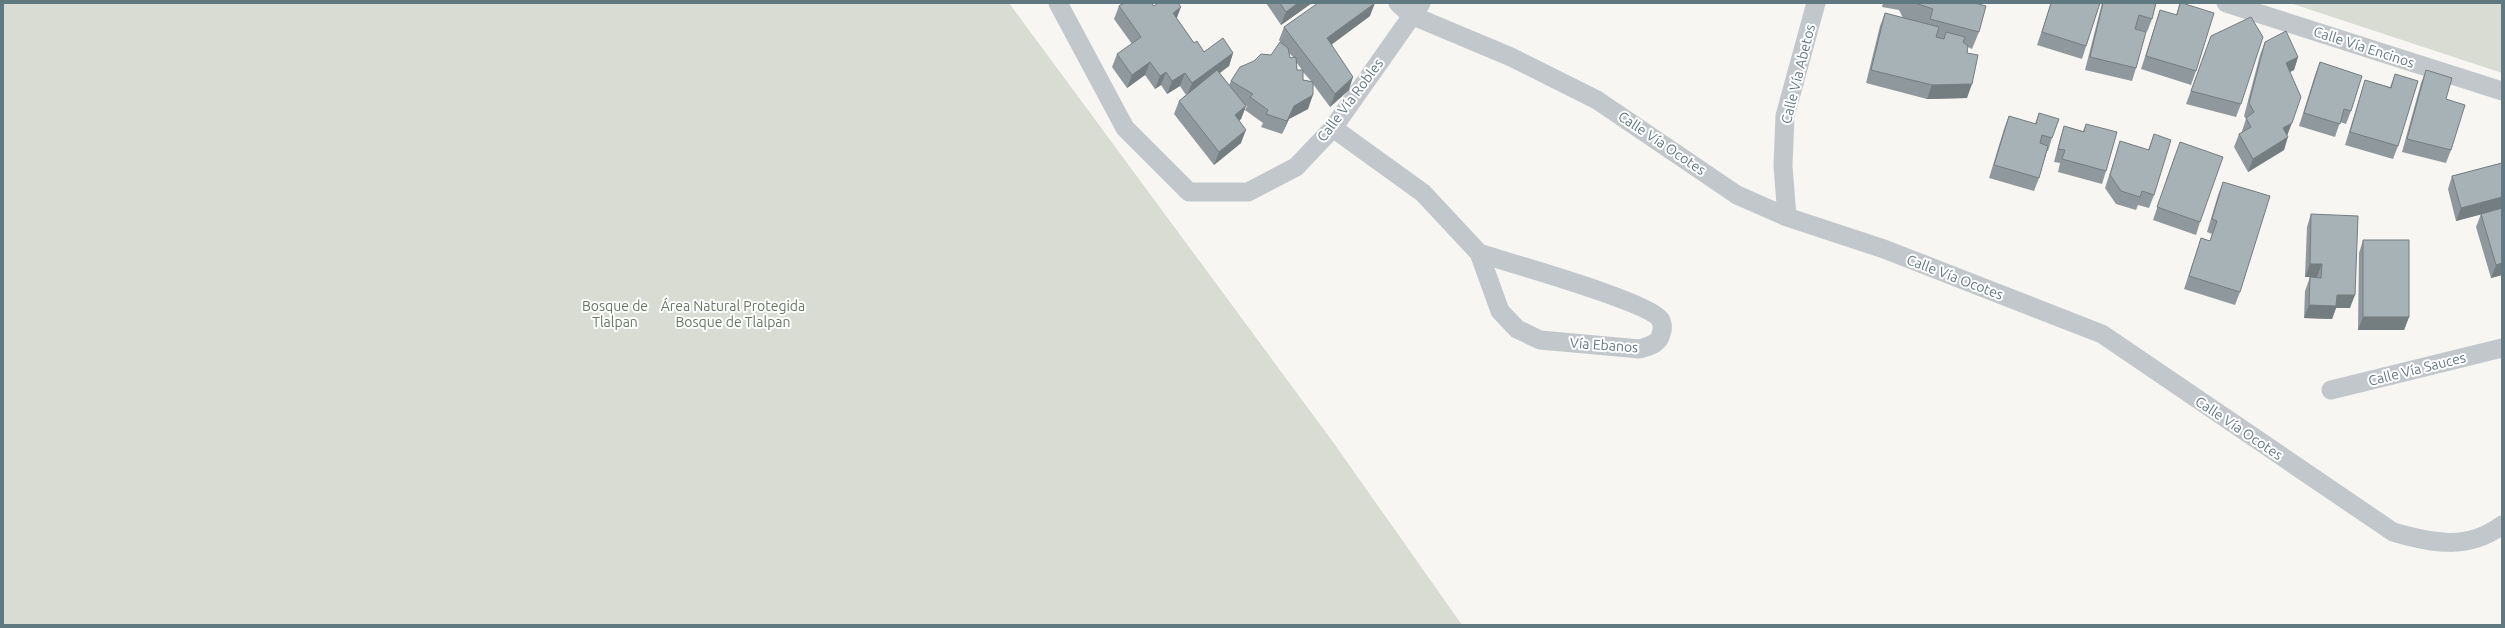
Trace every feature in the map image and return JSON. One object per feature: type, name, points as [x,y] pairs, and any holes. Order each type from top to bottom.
[{"type":"street","name":"Calle Vía Robles","points":[[1058,3],[1125,128],[1189,192],[1248,192],[1296,167],[1333,128],[1410,7]]},
{"type":"street","name":"Calle Vía Abetos","points":[[1787,216],[1783,166],[1785,116],[1816,3]]},
{"type":"street","name":"Calle Vía Encinos","points":[[2226,3],[2502,91]]},
{"type":"street","name":"Calle Vía Ocotes","points":[[1410,7],[1597,100],[1737,195],[1787,216],[1884,249],[2102,334],[2393,532],[2429,542],[2463,542],[2502,525]]},
{"type":"street","name":"Vía Ebanos","points":[[1333,128],[1423,193],[1479,254],[1500,311],[1517,329],[1540,340],[1640,349],[1652,346],[1660,338],[1663,328],[1660,320],[1634,303],[1479,254]]},
{"type":"street","name":"Calle Vía Sauces","points":[[2331,390],[2502,348]]},
{"type":"green space","name":"Bosque de Tlalpan","points":[[3,3],[1009,3],[1333,442],[1462,625],[3,625]]},
{"type":"green space","points":[[2290,3],[2502,3],[2502,73]]},
{"type":"building","points":[[1124,3],[1151,3],[1154,6],[1158,3],[1178,3],[1181,7],[1173,13],[1194,43],[1197,41],[1204,52],[1223,38],[1233,53],[1192,83],[1185,73],[1172,81],[1166,72],[1160,76],[1150,62],[1132,75],[1117,54],[1141,37],[1119,6]]},
{"type":"building","points":[[1280,3],[1298,3],[1286,12]]},
{"type":"building","points":[[1318,3],[1375,3],[1327,38],[1353,77],[1335,94],[1284,27]]},
{"type":"building","points":[[1915,3],[1975,3],[1986,6],[1979,32],[1930,19],[1933,9]]},
{"type":"building","points":[[2051,3],[2100,3],[2086,46],[2042,32]]},
{"type":"building","points":[[2103,3],[2156,3],[2152,19],[2139,15],[2135,29],[2146,32],[2136,68],[2090,57]]},
{"type":"building","points":[[2180,3],[2214,13],[2196,71],[2146,56],[2160,10],[2177,15]]},
{"type":"building","points":[[1885,13],[1939,27],[1936,37],[1944,39],[1946,32],[1965,37],[1963,42],[1968,46],[1967,53],[1978,55],[1972,84],[1932,85],[1871,70]]},
{"type":"building","points":[[2251,17],[2263,37],[2241,104],[2191,91],[2211,36]]},
{"type":"building","points":[[2286,31],[2298,57],[2286,63],[2301,97],[2292,123],[2283,128],[2288,137],[2253,159],[2239,134],[2251,127],[2246,118],[2254,112],[2249,103],[2265,42]]},
{"type":"building","points":[[1280,42],[1288,48],[1290,58],[1296,57],[1297,70],[1303,70],[1303,80],[1313,82],[1313,95],[1294,106],[1287,121],[1266,114],[1268,110],[1250,97],[1253,94],[1231,81],[1240,67],[1254,61],[1261,54],[1271,55]]},
{"type":"building","points":[[2320,62],[2362,76],[2351,111],[2344,109],[2340,124],[2304,113]]},
{"type":"building","points":[[1217,70],[1246,106],[1235,115],[1246,130],[1219,152],[1179,101]]},
{"type":"building","points":[[2426,70],[2452,78],[2446,99],[2465,105],[2451,150],[2407,139]]},
{"type":"building","points":[[2395,74],[2418,81],[2398,146],[2350,132],[2365,80],[2391,88]]},
{"type":"building","points":[[2039,113],[2059,119],[2052,138],[2042,135],[2040,143],[2048,146],[2039,178],[1994,165],[2009,116],[2036,124]]},
{"type":"building","points":[[2086,124],[2117,132],[2106,171],[2062,159],[2065,150],[2058,149],[2064,126],[2084,132]]},
{"type":"building","points":[[2154,134],[2171,140],[2154,195],[2142,191],[2140,197],[2121,191],[2110,175],[2120,141],[2149,150]]},
{"type":"building","points":[[2180,142],[2223,157],[2200,222],[2157,207]]},
{"type":"building","points":[[2502,163],[2502,197],[2461,208],[2452,176]]},
{"type":"building","points":[[2223,182],[2270,196],[2240,292],[2189,276],[2201,238],[2210,241],[2217,221],[2212,219]]},
{"type":"building","points":[[2502,208],[2502,263],[2496,265],[2481,214]]},
{"type":"building","points":[[2311,214],[2358,216],[2355,295],[2337,295],[2336,306],[2309,305],[2310,277],[2321,278],[2322,264],[2310,264]]},
{"type":"building","points":[[2363,240],[2409,240],[2409,317],[2363,317]]},
{"type":"park label","name":"Área Natural Protegida Bosque de Tlalpan","points":[[733,314]]}]
